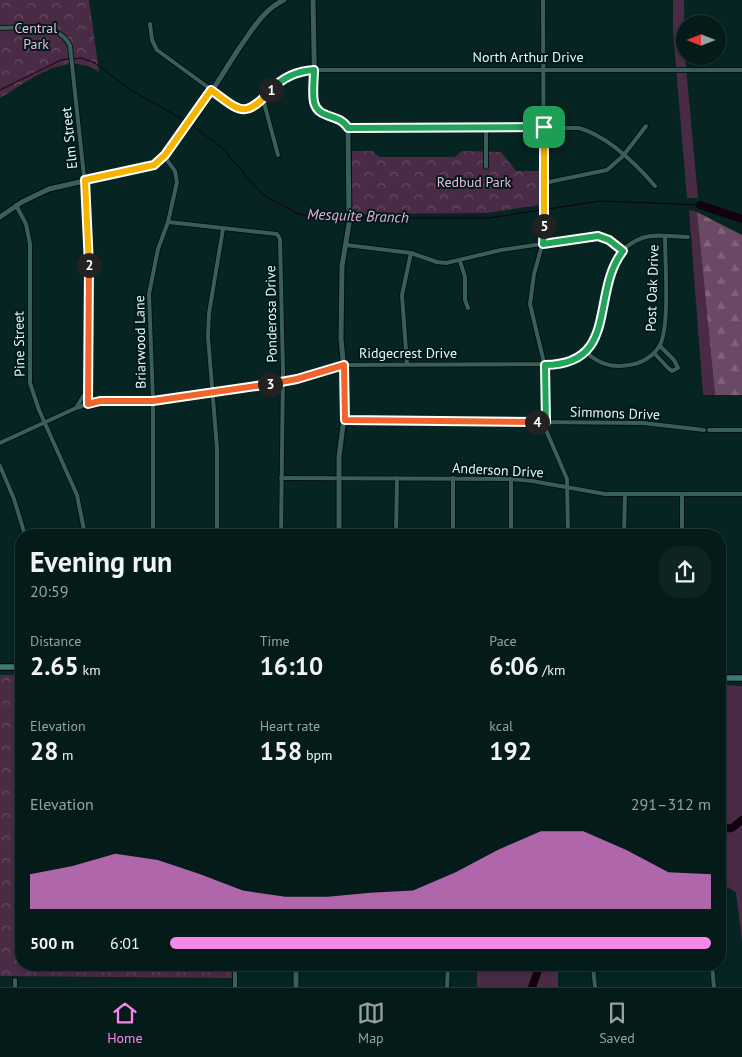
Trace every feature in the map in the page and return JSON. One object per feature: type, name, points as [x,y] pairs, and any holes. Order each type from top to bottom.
[{"type":"main road","points":[[0,667],[15,668]]},
{"type":"main road","points":[[726,678],[742,678]]},
{"type":"street","points":[[0,216],[16,205],[49,189],[150,167],[164,156],[262,16],[284,0]]},
{"type":"street","points":[[313,0],[314,100],[318,110],[325,115],[340,119],[348,128],[349,224],[342,266],[341,339],[344,365],[345,420],[340,442],[339,529]]},
{"type":"street","points":[[543,0],[543,244],[534,274],[530,304],[534,329],[545,365],[548,438],[566,474],[568,529]]},
{"type":"street","name":"North Arthur Drive","points":[[150,24],[152,40],[157,50],[240,109],[250,109],[287,76],[295,72],[314,70],[742,70]]},
{"type":"street","name":"Elm Street","points":[[0,28],[54,30],[66,38],[71,54],[85,180],[89,278],[88,404]]},
{"type":"street","points":[[263,99],[278,155]]},
{"type":"street","points":[[544,183],[607,170],[623,156],[646,126]]},
{"type":"street","points":[[486,127],[486,167]]},
{"type":"street","points":[[348,128],[570,127],[590,132],[645,174],[655,186]]},
{"type":"street","name":"Briarwood Lane","points":[[153,529],[153,401],[149,294],[158,249],[168,222],[177,182],[175,171],[164,156]]},
{"type":"street","name":"Pine Street","points":[[16,205],[26,224],[30,244],[30,383],[77,495],[84,529]]},
{"type":"street","name":"Ponderosa Drive","points":[[168,222],[223,229],[264,231],[277,234],[280,239],[283,382],[281,529]]},
{"type":"street","points":[[217,529],[217,448],[214,392],[210,362],[209,313],[223,229]]},
{"type":"street","points":[[346,245],[410,253],[437,262],[460,261],[495,252],[598,236],[609,240],[623,251]]},
{"type":"street","points":[[586,352],[599,328],[612,268],[623,251],[643,238],[665,236],[688,237]]},
{"type":"street","name":"Post Oak Drive","points":[[586,352],[602,364],[611,366],[635,364],[654,353],[660,346],[665,322],[665,236]]},
{"type":"street","points":[[407,364],[402,295],[410,253]]},
{"type":"street","points":[[460,261],[465,277],[465,300],[468,308]]},
{"type":"street","points":[[654,353],[672,371],[678,368],[674,360],[660,346]]},
{"type":"street","name":"Ridgecrest Drive","points":[[0,443],[76,408],[100,401],[153,401],[283,382],[344,365],[564,364],[586,352]]},
{"type":"street","points":[[76,408],[88,388]]},
{"type":"street","name":"Simmons Drive","points":[[345,420],[643,423],[689,430],[704,430]]},
{"type":"street","points":[[710,430],[742,430]]},
{"type":"street","points":[[0,466],[14,499],[23,529]]},
{"type":"street","name":"Anderson Drive","points":[[281,478],[511,479],[567,488],[624,494],[742,494]]},
{"type":"street","points":[[396,529],[397,478]]},
{"type":"street","points":[[453,529],[454,478]]},
{"type":"street","points":[[511,479],[511,529]]},
{"type":"street","points":[[624,494],[624,529]]},
{"type":"street","points":[[682,494],[682,529]]},
{"type":"street","points":[[234,987],[235,971]]},
{"type":"street","points":[[296,971],[296,987]]},
{"type":"street","points":[[448,971],[448,987]]},
{"type":"street","points":[[594,971],[595,987]]},
{"type":"street","points":[[713,971],[714,987]]},
{"type":"street","points":[[15,980],[15,987]]},
{"type":"green space","name":"Central Park","points":[[0,0],[89,0],[99,72],[86,66],[74,64],[61,66],[35,76],[0,98]]},
{"type":"green space","points":[[673,0],[684,0],[684,15],[676,15],[676,65],[686,65],[698,198],[687,198],[673,31]]},
{"type":"green space","name":"Redbud Park","points":[[352,151],[372,151],[380,157],[455,157],[462,151],[501,152],[516,171],[539,171],[539,205],[487,213],[352,214]]},
{"type":"green space","points":[[689,210],[697,212],[715,395],[703,395]]},
{"type":"green space","points":[[697,212],[742,235],[742,395],[715,395]]},
{"type":"green space","points":[[0,675],[15,675],[15,971],[233,971],[233,978],[0,976]]},
{"type":"green space","points":[[726,685],[742,686],[742,942],[736,892],[726,886]]},
{"type":"green space","points":[[477,971],[558,971],[558,987],[477,987]]},
{"type":"waterway","name":"Mesquite Branch","points":[[74,59],[81,58],[95,63],[131,90],[189,123]]},
{"type":"waterway","name":"Mesquite Branch","points":[[0,90],[61,60],[70,59]]},
{"type":"waterway","name":"Mesquite Branch","points":[[192,125],[222,148],[263,195],[299,214],[316,217],[346,218]]},
{"type":"waterway","name":"Mesquite Branch","points":[[350,218],[489,218],[600,201],[700,205]]},
{"type":"waterway","name":"Mesquite Branch","points":[[700,205],[742,219]]},
{"type":"waterway","points":[[726,828],[732,828],[742,820]]},
{"type":"waterway","points":[[532,987],[538,971]]},
{"type":"route","points":[[304,70],[314,70],[315,105],[325,115],[340,119],[348,128],[544,127],[543,244],[598,236],[609,240],[623,251],[616,259],[612,268],[599,328],[592,345],[580,357],[572,361],[564,364],[545,365],[546,422],[345,420],[346,380],[344,365],[283,382],[187,397],[153,401],[100,401],[88,404],[89,278],[85,180],[143,169],[154,165],[165,155],[211,90],[235,107],[246,110],[256,106],[279,81],[287,76],[304,70]]}]
